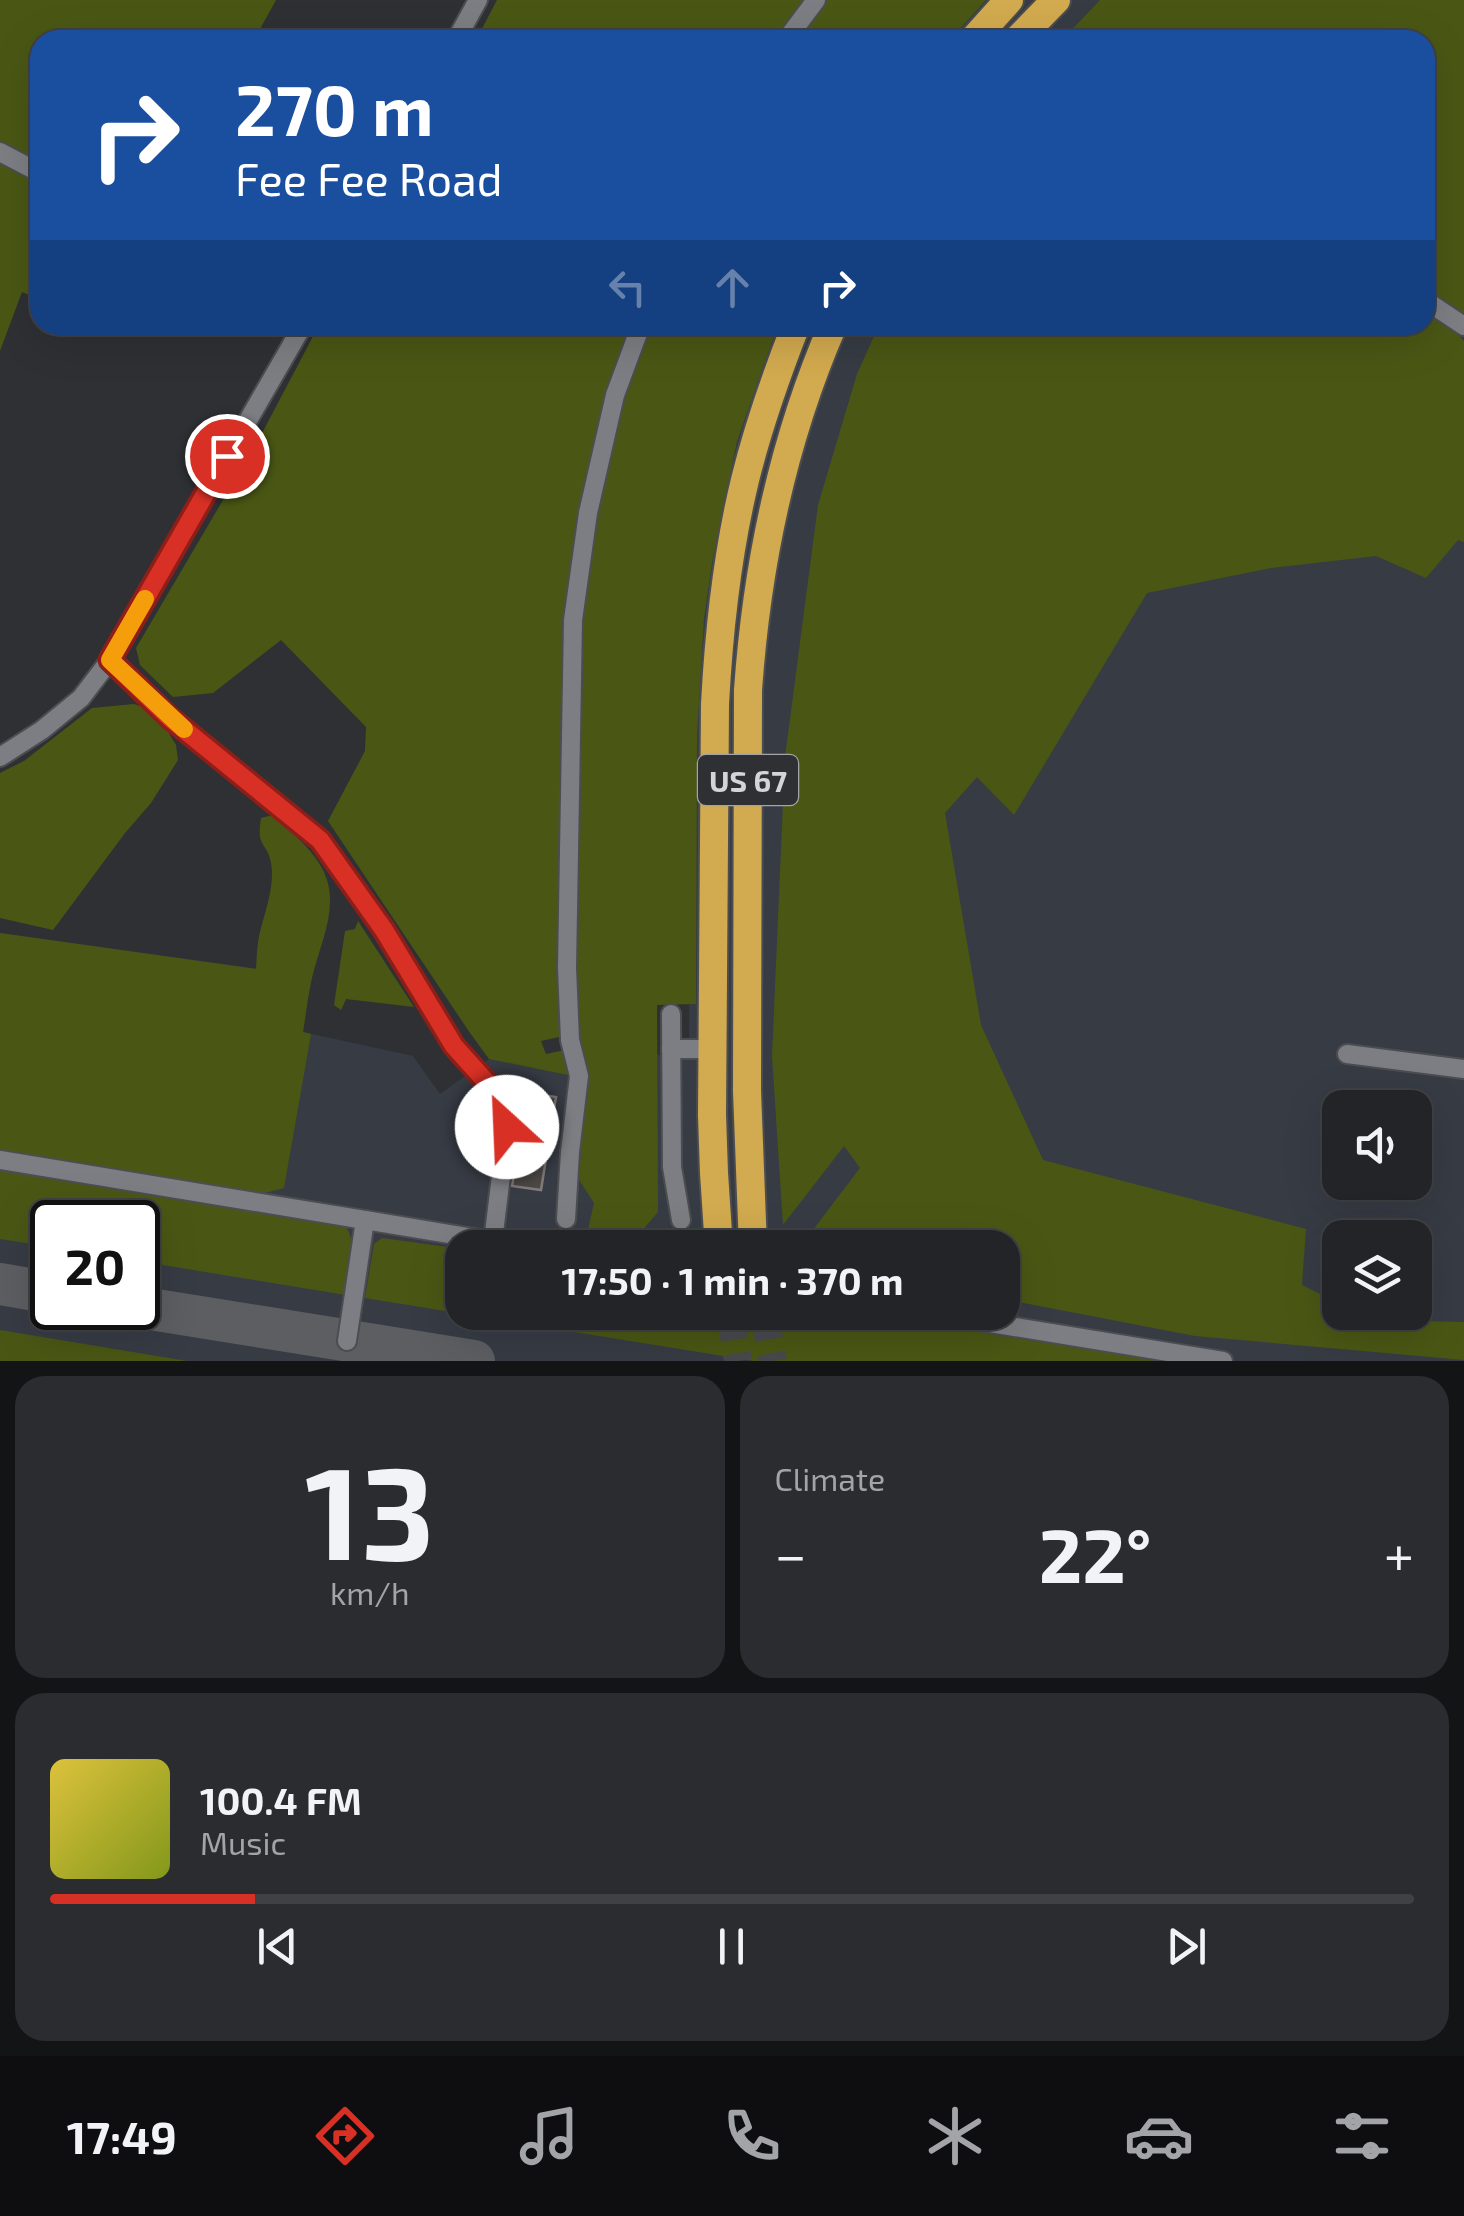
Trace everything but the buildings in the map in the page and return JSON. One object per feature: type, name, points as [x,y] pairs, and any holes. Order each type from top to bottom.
[{"type":"highway","points":[[982,30],[1009,0]]},
{"type":"highway","points":[[1027,30],[1056,0]]},
{"type":"highway","name":"US 67","points":[[718,1230],[712,1049],[715,704],[724,591],[745,480],[792,335]]},
{"type":"highway","name":"US 67","points":[[752,1230],[747,1091],[748,690],[752,633],[784,462],[828,335]]},
{"type":"street","points":[[462,30],[478,0]]},
{"type":"street","points":[[794,30],[816,0]]},
{"type":"street","points":[[0,152],[30,168]]},
{"type":"street","points":[[1435,307],[1464,326]]},
{"type":"street","points":[[0,757],[42,730],[80,698],[110,660],[297,335]]},
{"type":"street","points":[[566,1219],[579,1076],[570,1040],[566,968],[573,620],[588,513],[615,395],[637,335]]},
{"type":"street","points":[[110,660],[170,718],[320,840],[384,930],[454,1046],[489,1085],[507,1127],[494,1230]]},
{"type":"street","points":[[671,1014],[672,1167],[681,1220]]},
{"type":"street","points":[[671,1049],[712,1049]]},
{"type":"street","points":[[1347,1054],[1464,1069]]},
{"type":"street","points":[[0,1160],[445,1233]]},
{"type":"street","points":[[347,1340],[365,1220]]},
{"type":"street","points":[[1020,1328],[1223,1361]]},
{"type":"shaded area","points":[[973,0],[1464,0],[1464,1361],[0,1361],[0,933],[309,976],[303,1032],[413,1056],[440,1094],[489,1059],[689,1054],[690,759],[713,486],[765,335],[1435,335],[1435,30],[949,30]]},
{"type":"green space","points":[[0,0],[276,0],[260,30],[30,30],[30,295],[22,292],[0,351]]},
{"type":"green space","points":[[497,0],[809,0],[786,30],[481,30]]},
{"type":"green space","points":[[824,0],[986,0],[959,30],[802,30]]},
{"type":"green space","points":[[1100,0],[1464,0],[1464,320],[1435,301],[1435,30],[1072,30]]},
{"type":"green space","points":[[1435,317],[1464,341],[1464,542],[1458,540],[1426,578],[1376,556],[1271,568],[1147,593],[1014,815],[977,777],[945,813],[981,1025],[1043,1160],[1306,1229],[1302,1285],[1322,1295],[1322,1330],[1432,1330],[1432,1321],[1464,1322],[1464,1360],[1195,1336],[1020,1302],[1020,1230],[813,1230],[860,1168],[844,1146],[783,1225],[772,1056],[785,757],[818,505],[857,374],[875,335],[1435,335]]},
{"type":"green space","points":[[314,335],[632,335],[566,657],[559,1037],[541,1041],[546,1054],[565,1050],[573,1076],[489,1059],[328,821],[365,751],[366,727],[281,640],[213,693],[173,697],[140,665],[136,648],[260,437]]},
{"type":"green space","points":[[643,335],[774,335],[737,441],[712,563],[704,618],[697,735],[696,1004],[657,1005],[658,1212],[643,1230],[588,1230],[594,1203],[578,1178],[573,1159],[577,651],[587,553],[610,434]]},
{"type":"green space","points":[[134,704],[156,712],[176,745],[178,760],[151,803],[53,930],[0,918],[0,773],[24,761],[92,708]]},
{"type":"green space","points":[[273,815],[320,864],[330,898],[308,998],[303,1032],[311,1034],[284,1188],[261,1194],[0,1152],[0,933],[256,969],[272,879],[271,863],[261,840],[261,818]]},
{"type":"green space","points":[[358,921],[414,1007],[346,999],[341,1010],[334,1005],[345,931],[355,929]]},
{"type":"green space","points":[[0,1168],[343,1224],[352,1248],[346,1295],[160,1265],[160,1200],[30,1200],[30,1244],[0,1239]]},
{"type":"green space","points":[[382,1238],[445,1247],[445,1311],[365,1298],[374,1244]]},
{"type":"green space","points":[[0,1330],[187,1361],[0,1361]]},
{"type":"green space","points":[[563,1330],[966,1330],[1159,1361],[754,1361]]},
{"type":"taxiway","points":[[0,1284],[30,1289]]},
{"type":"taxiway","points":[[160,1311],[474,1361]]},
{"type":"tunnel","points":[[733,1330],[738,1361]]},
{"type":"tunnel","points":[[767,1330],[773,1361]]},
{"type":"slow traffic","points":[[145,599],[110,660],[184,729]]},
{"type":"route","points":[[227,456],[110,660],[170,718],[320,840],[384,930],[454,1046],[489,1085],[507,1127]]}]
